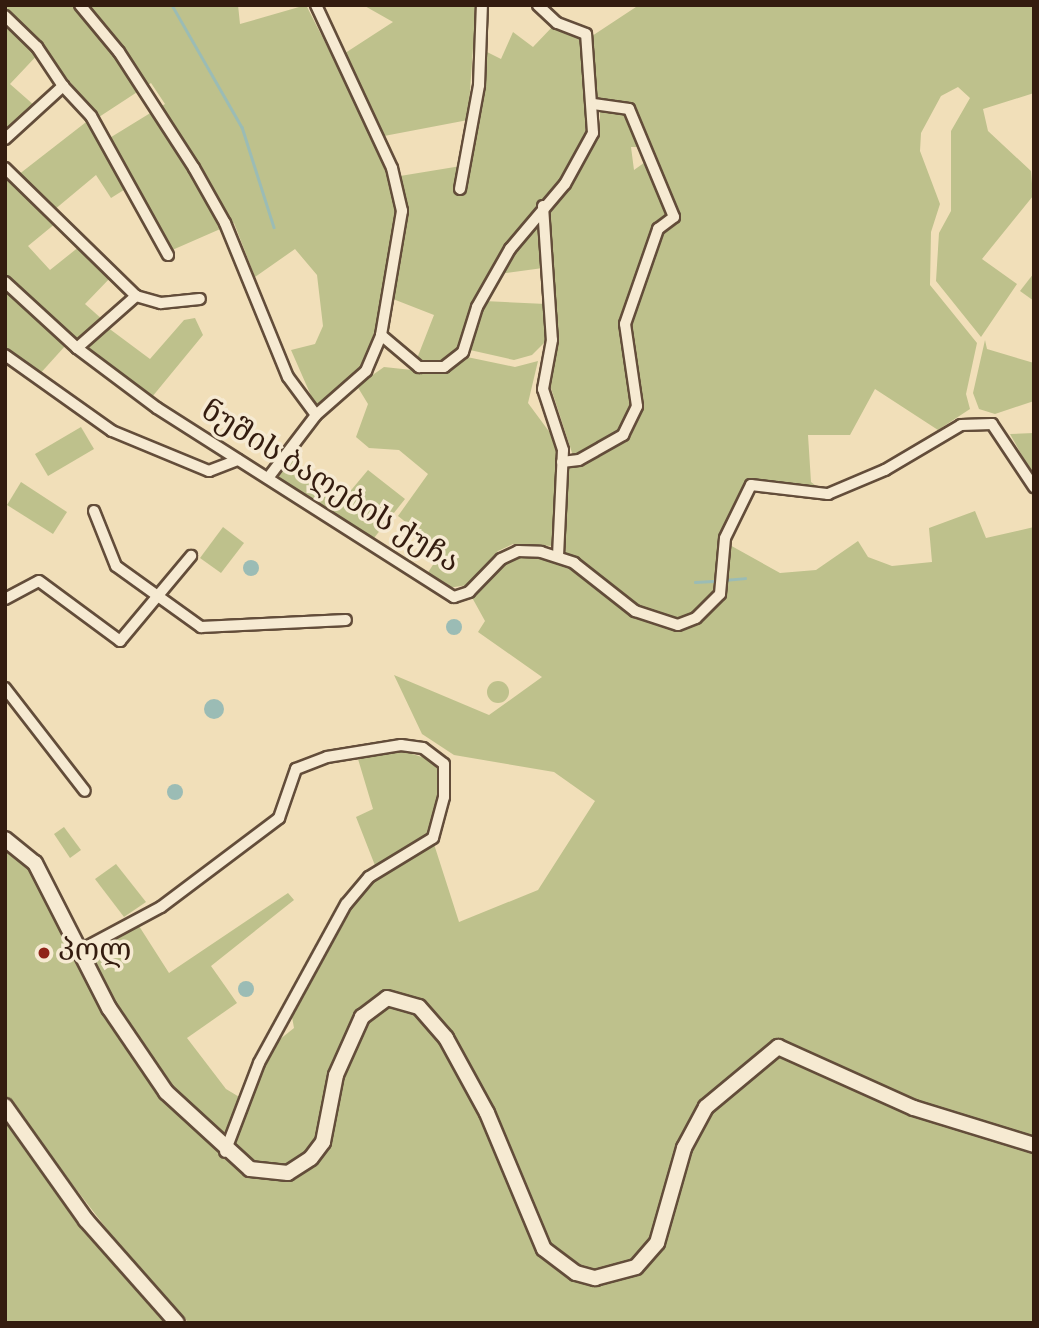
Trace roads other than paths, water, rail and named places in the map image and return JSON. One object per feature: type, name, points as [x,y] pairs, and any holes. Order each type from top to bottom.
[{"type":"main road","points":[[5,839],[35,863],[77,952],[166,1092],[225,1152],[266,1176],[288,1173],[311,1158],[330,1120],[346,1043],[374,1004],[387,998],[419,1007],[446,1038],[487,1113],[544,1249],[576,1273],[595,1278],[636,1266],[657,1243],[684,1148],[705,1107],[779,1047],[914,1108],[1034,1145]]},
{"type":"main road","points":[[5,1106],[86,1220],[177,1323]]},
{"type":"street","points":[[80,5],[119,52],[194,168],[242,261],[288,377],[316,415]]},
{"type":"street","points":[[268,478],[316,415],[366,371],[381,335],[402,211],[392,168],[316,5]]},
{"type":"street","points":[[460,189],[479,85],[482,5]]},
{"type":"street","points":[[381,335],[419,367],[454,360],[510,249],[543,206],[565,184],[593,133],[595,104],[586,34],[557,23],[538,5]]},
{"type":"street","points":[[5,16],[37,47],[63,86],[92,116],[168,255]]},
{"type":"street","points":[[5,139],[63,86]]},
{"type":"street","points":[[562,462],[579,460],[623,435],[637,406],[625,324],[658,229],[674,217],[629,109],[595,104]]},
{"type":"street","points":[[5,168],[136,296],[161,303],[200,299]]},
{"type":"street","points":[[543,206],[551,341],[543,389],[561,439],[562,462],[558,555],[635,611],[678,625],[696,618],[720,594],[725,538],[751,485],[828,494],[885,470],[961,425],[979,422],[1000,432],[1034,486]]},
{"type":"street","name":"ნუშის ბაღების ქუჩა","points":[[5,282],[76,348],[238,460],[454,597],[469,592],[518,551],[558,555]]},
{"type":"street","points":[[76,348],[136,296]]},
{"type":"street","points":[[5,355],[111,431],[209,471],[238,460]]},
{"type":"street","points":[[93,511],[116,566],[156,599],[214,631],[346,620]]},
{"type":"street","points":[[5,598],[39,581],[120,641],[191,556]]},
{"type":"street","points":[[5,688],[85,791]]},
{"type":"street","points":[[77,952],[175,898],[279,818],[296,769],[327,757],[401,745],[423,748],[444,764],[444,797],[433,838],[369,877],[346,904],[259,1063],[225,1152]]},
{"type":"water","points":[[251,560],[259,568],[251,576],[243,568]]},
{"type":"water","points":[[454,619],[460,621],[460,633],[454,635],[448,633],[446,627],[448,621]]},
{"type":"water","points":[[214,699],[221,702],[224,709],[221,716],[214,719],[207,716],[204,709],[207,702]]},
{"type":"water","points":[[175,784],[181,786],[181,798],[175,800],[169,798],[167,792],[169,786]]},
{"type":"water","points":[[246,981],[252,983],[252,995],[246,997],[240,995],[238,989],[240,983]]},
{"type":"waterway","points":[[172,5],[242,127],[274,227]]},
{"type":"waterway","points":[[724,580],[745,578]]},
{"type":"waterway","points":[[695,582],[717,581]]},
{"type":"place","name":"პოლ","points":[[44,953]]}]
